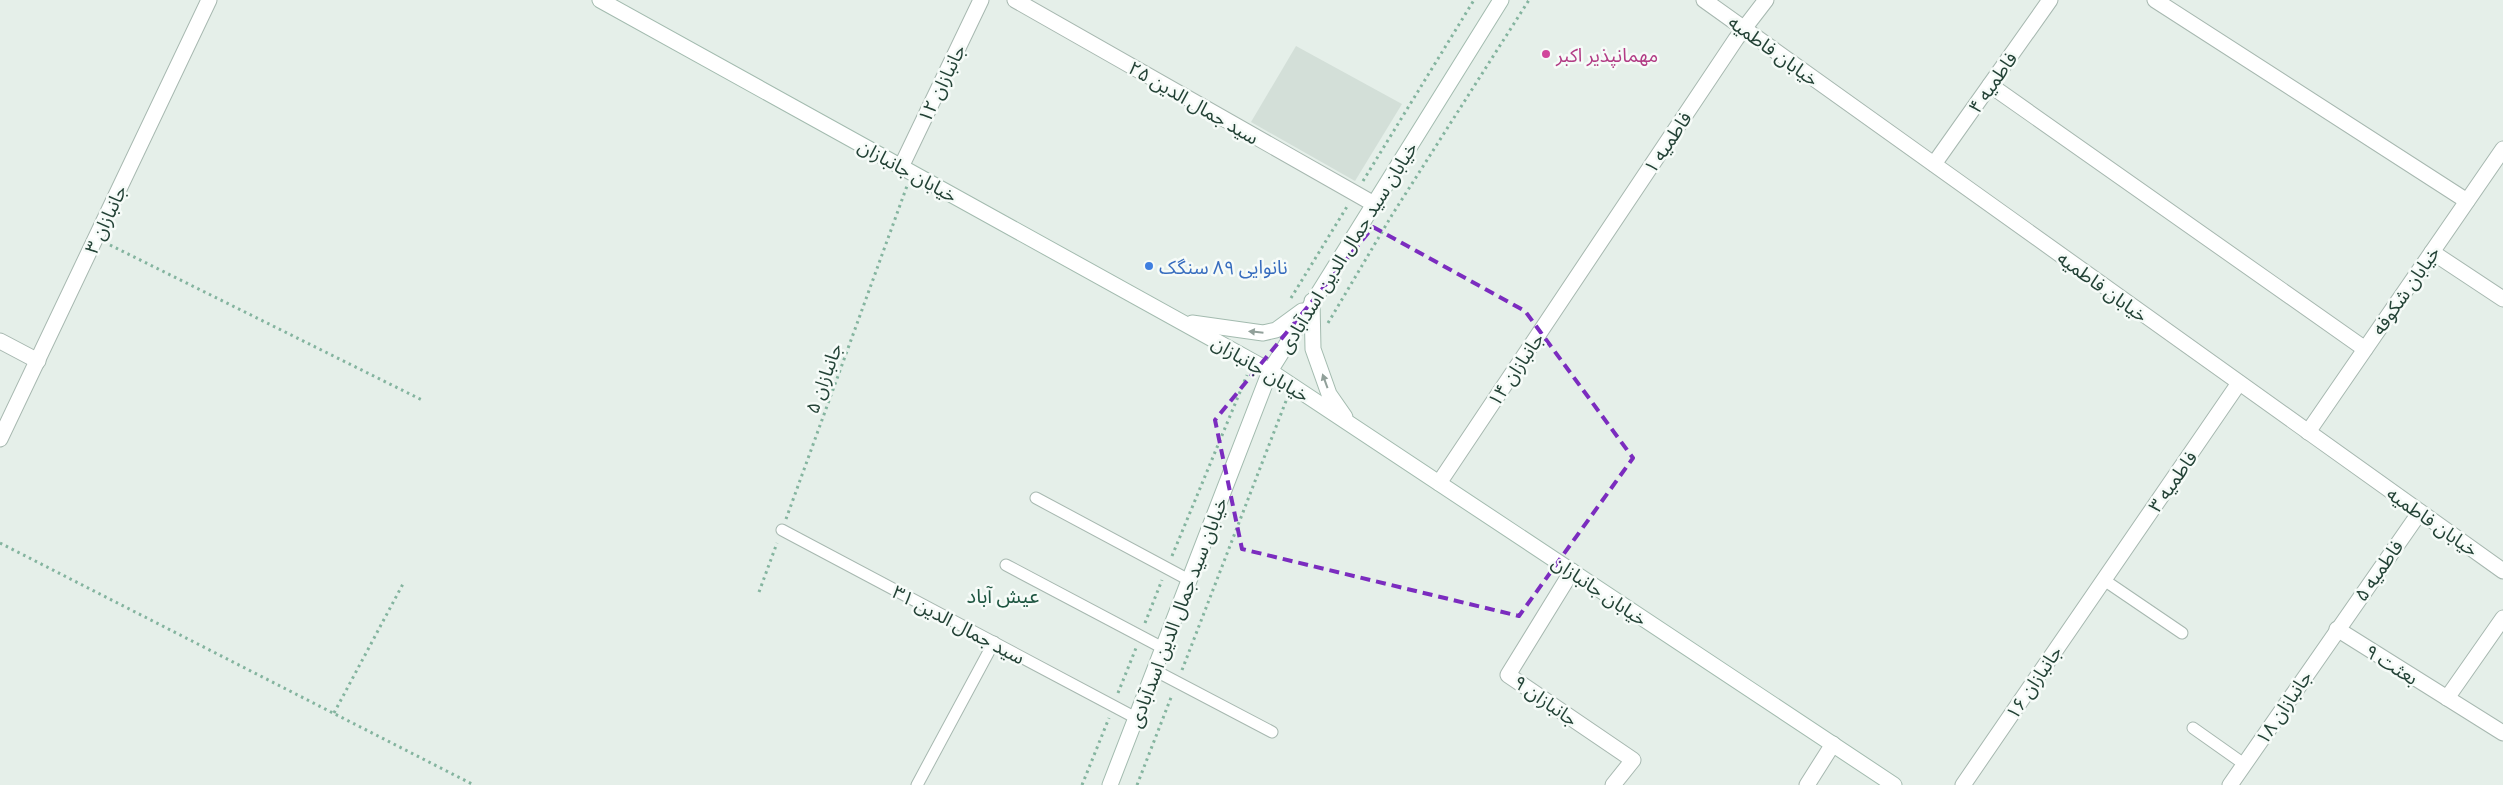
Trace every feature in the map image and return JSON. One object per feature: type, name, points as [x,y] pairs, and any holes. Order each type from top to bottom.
[{"type":"street","name":"جانبازان ۳","points":[[0,439],[209,0]]},
{"type":"street","name":"خیابان جانبازان","points":[[600,0],[1270,371],[1894,785]]},
{"type":"street","name":"جانبازان ۱۲","points":[[907,170],[981,0]]},
{"type":"street","name":"سید جمال الدین ۲۵","points":[[1015,0],[1374,204]]},
{"type":"street","name":"خیابان سید جمال الدین اسدآبادی","points":[[1110,785],[1270,371],[1501,0]]},
{"type":"street","name":"خیابان فاطمیه","points":[[1704,0],[2503,571]]},
{"type":"street","name":"فاطمیه ۱","points":[[1592,255],[1744,29],[1766,0]]},
{"type":"street","name":"فاطمیه ۴","points":[[1934,164],[2050,0]]},
{"type":"street","points":[[2155,0],[2467,201]]},
{"type":"street","points":[[1990,85],[2365,349]]},
{"type":"street","name":"خیابان شکوفه","points":[[2308,432],[2503,149]]},
{"type":"street","points":[[2432,252],[2503,300]]},
{"type":"street","name":"جانبازان ۱۴","points":[[1439,483],[1592,255]]},
{"type":"street","points":[[1182,322],[1263,333],[1276,330],[1292,320],[1312,301]]},
{"type":"street","points":[[1312,301],[1313,349],[1329,394],[1349,423]]},
{"type":"street","points":[[0,341],[38,360]]},
{"type":"street","name":"فاطمیه ۳","points":[[2104,580],[2239,382]]},
{"type":"street","name":"فاطمیه ۵","points":[[2337,629],[2420,512]]},
{"type":"street","name":"جانبازان ۹","points":[[1572,571],[1508,675],[1633,760],[1614,785]]},
{"type":"street","name":"جانبازان ۱۶","points":[[1963,785],[2104,580]]},
{"type":"street","points":[[2448,698],[2503,618]]},
{"type":"street","name":"بعثت ۹","points":[[2337,629],[2503,733]]},
{"type":"street","name":"جانبازان ۱۸","points":[[2230,785],[2337,629]]},
{"type":"street","points":[[1807,785],[1832,744]]},
{"type":"lane","points":[[1036,498],[1189,580]]},
{"type":"lane","name":"سید جمال الدین ۳۱","points":[[782,530],[1136,718]]},
{"type":"lane","points":[[1006,565],[1163,648]]},
{"type":"lane","points":[[2104,580],[2182,633]]},
{"type":"lane","points":[[917,785],[994,642]]},
{"type":"lane","points":[[1154,670],[1272,732]]},
{"type":"lane","points":[[2193,728],[2244,764]]},
{"type":"path","name":"جانبازان ۵","points":[[760,592],[907,170]]},
{"type":"path","points":[[96,238],[422,400]]},
{"type":"path","points":[[0,543],[474,785]]},
{"type":"path","points":[[334,713],[404,582]]},
{"type":"highlighted area","points":[[1373,227],[1525,311],[1633,458],[1519,616],[1242,549],[1215,420]]},
{"type":"shaded area","points":[[1296,46],[1402,104],[1355,181],[1251,122]]},
{"type":"place","name":"مهمانپذیر اکبر","points":[[1546,54]]},
{"type":"place","name":"نانوایی ۸۹ سنگک","points":[[1149,266]]},
{"type":"district","name":"عیش آباد","points":[[1003,595]]}]
